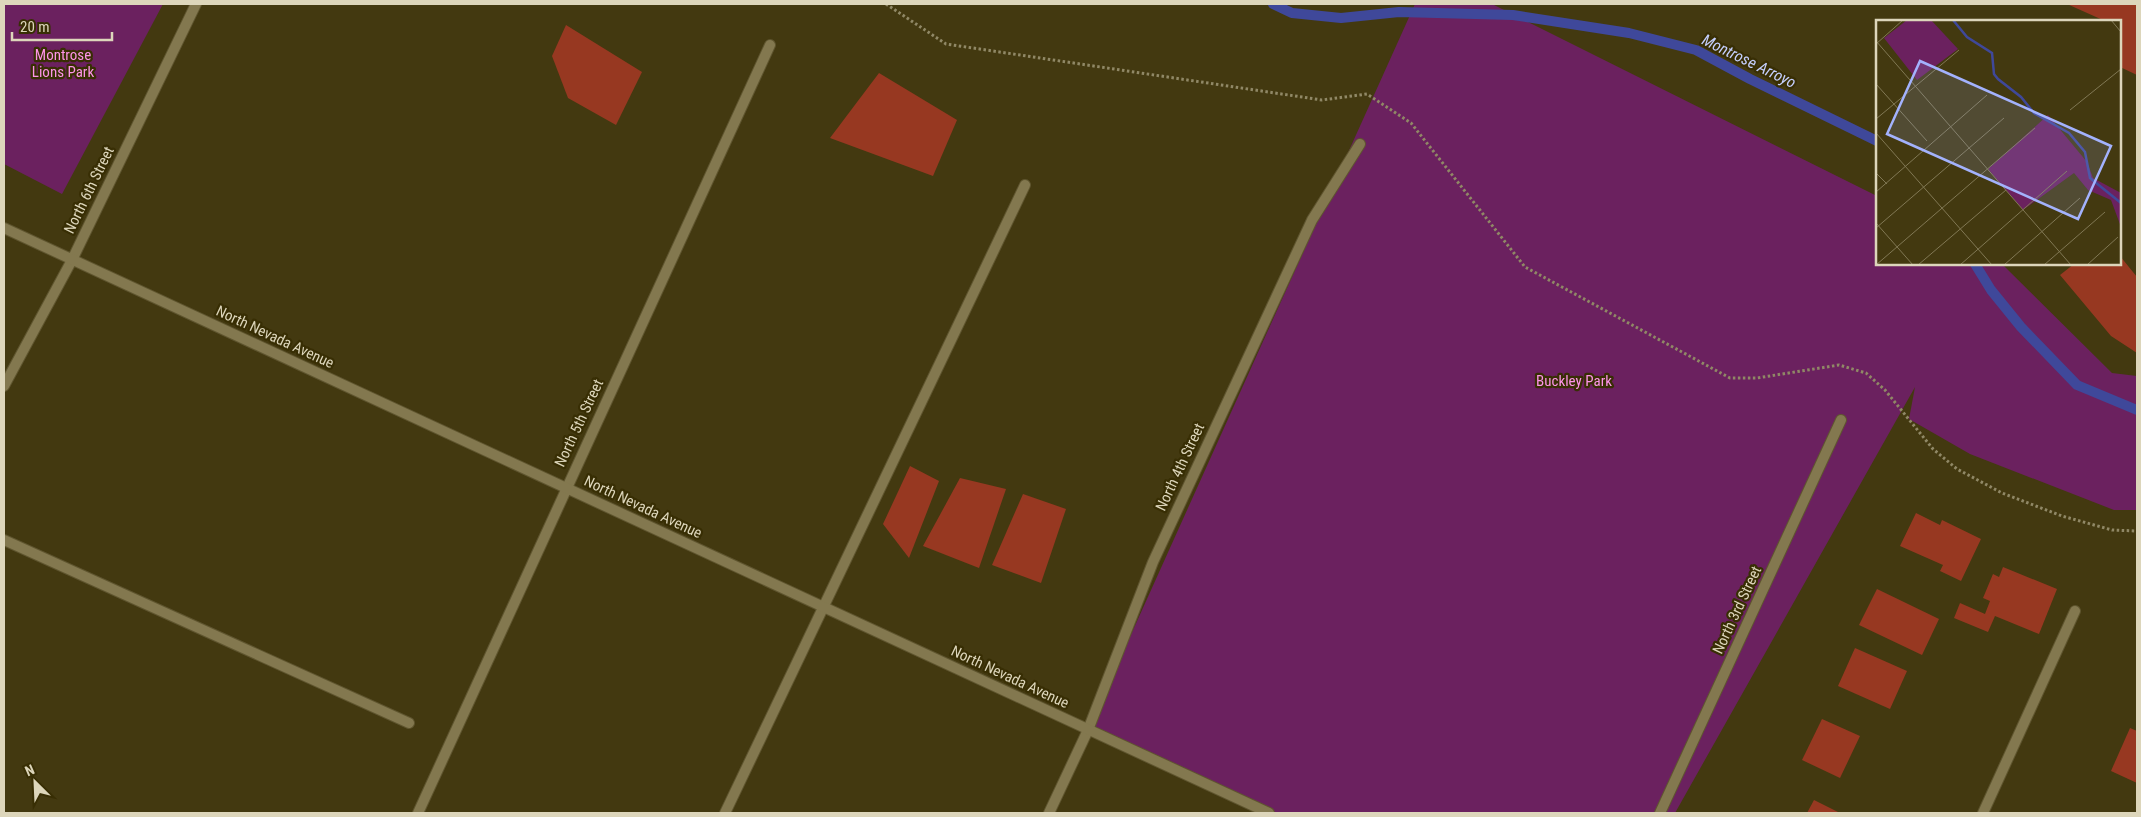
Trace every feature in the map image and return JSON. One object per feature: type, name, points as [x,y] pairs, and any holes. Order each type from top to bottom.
[{"type":"street","name":"North 6th Street","points":[[4,386],[72,260],[196,4]]},
{"type":"street","name":"North 5th Street","points":[[418,813],[770,45]]},
{"type":"street","name":"North 4th Street","points":[[1049,813],[1088,730],[1153,562],[1312,220],[1360,144]]},
{"type":"street","points":[[725,813],[1025,185]]},
{"type":"street","name":"North Nevada Avenue","points":[[4,228],[1269,813]]},
{"type":"street","name":"North 3rd Street","points":[[1660,813],[1841,420]]},
{"type":"street","points":[[4,540],[409,723]]},
{"type":"street","points":[[1983,813],[2075,611]]},
{"type":"path","points":[[886,4],[946,44],[1322,100],[1367,94],[1411,123],[1525,267],[1730,378],[1757,378],[1839,365],[1866,373],[1885,390],[1932,449],[1957,470],[2002,493],[2062,516],[2112,530],[2137,531]]},
{"type":"green space","name":"Montrose Lions Park","points":[[4,4],[163,4],[62,194],[4,164]]},
{"type":"green space","name":"Buckley Park","points":[[1415,4],[1492,4],[1876,196],[1876,265],[2003,265],[2112,373],[2137,376],[2137,510],[2114,510],[1970,454],[1909,419],[1915,387],[1675,813],[1269,813],[1088,730]]},
{"type":"building","points":[[2067,4],[2137,4],[2137,75],[2121,67],[2121,20],[2103,20]]},
{"type":"building","points":[[566,25],[642,72],[616,125],[568,98],[552,56]]},
{"type":"building","points":[[879,73],[957,120],[933,176],[830,138]]},
{"type":"building","points":[[2121,257],[2137,277],[2137,353],[2111,336],[2060,275],[2073,265],[2121,265]]},
{"type":"building","points":[[910,466],[939,481],[909,558],[883,524]]},
{"type":"building","points":[[960,478],[1006,489],[979,568],[923,546]]},
{"type":"building","points":[[1023,494],[1066,509],[1041,583],[992,565]]},
{"type":"building","points":[[1916,513],[1940,525],[1942,520],[1981,539],[1961,581],[1940,571],[1943,565],[1900,546]]},
{"type":"building","points":[[2003,567],[2057,589],[2039,634],[1995,616],[1988,632],[1954,618],[1960,603],[1985,614],[1990,601],[1983,598],[1993,574],[1999,577]]},
{"type":"building","points":[[1877,589],[1939,619],[1922,655],[1859,625]]},
{"type":"building","points":[[1855,648],[1907,671],[1890,709],[1838,686]]},
{"type":"building","points":[[1822,719],[1860,736],[1840,778],[1802,760]]},
{"type":"building","points":[[2130,728],[2137,731],[2137,783],[2111,771]]},
{"type":"building","points":[[1814,800],[1840,813],[1807,813]]},
{"type":"waterway","name":"Montrose Arroyo","points":[[1273,4],[1292,13],[1341,18],[1399,12],[1513,15],[1629,33],[1696,50],[1750,79],[1876,141]]},
{"type":"waterway","name":"Montrose Arroyo","points":[[1976,265],[1991,290],[2021,327],[2077,385],[2137,410]]}]
